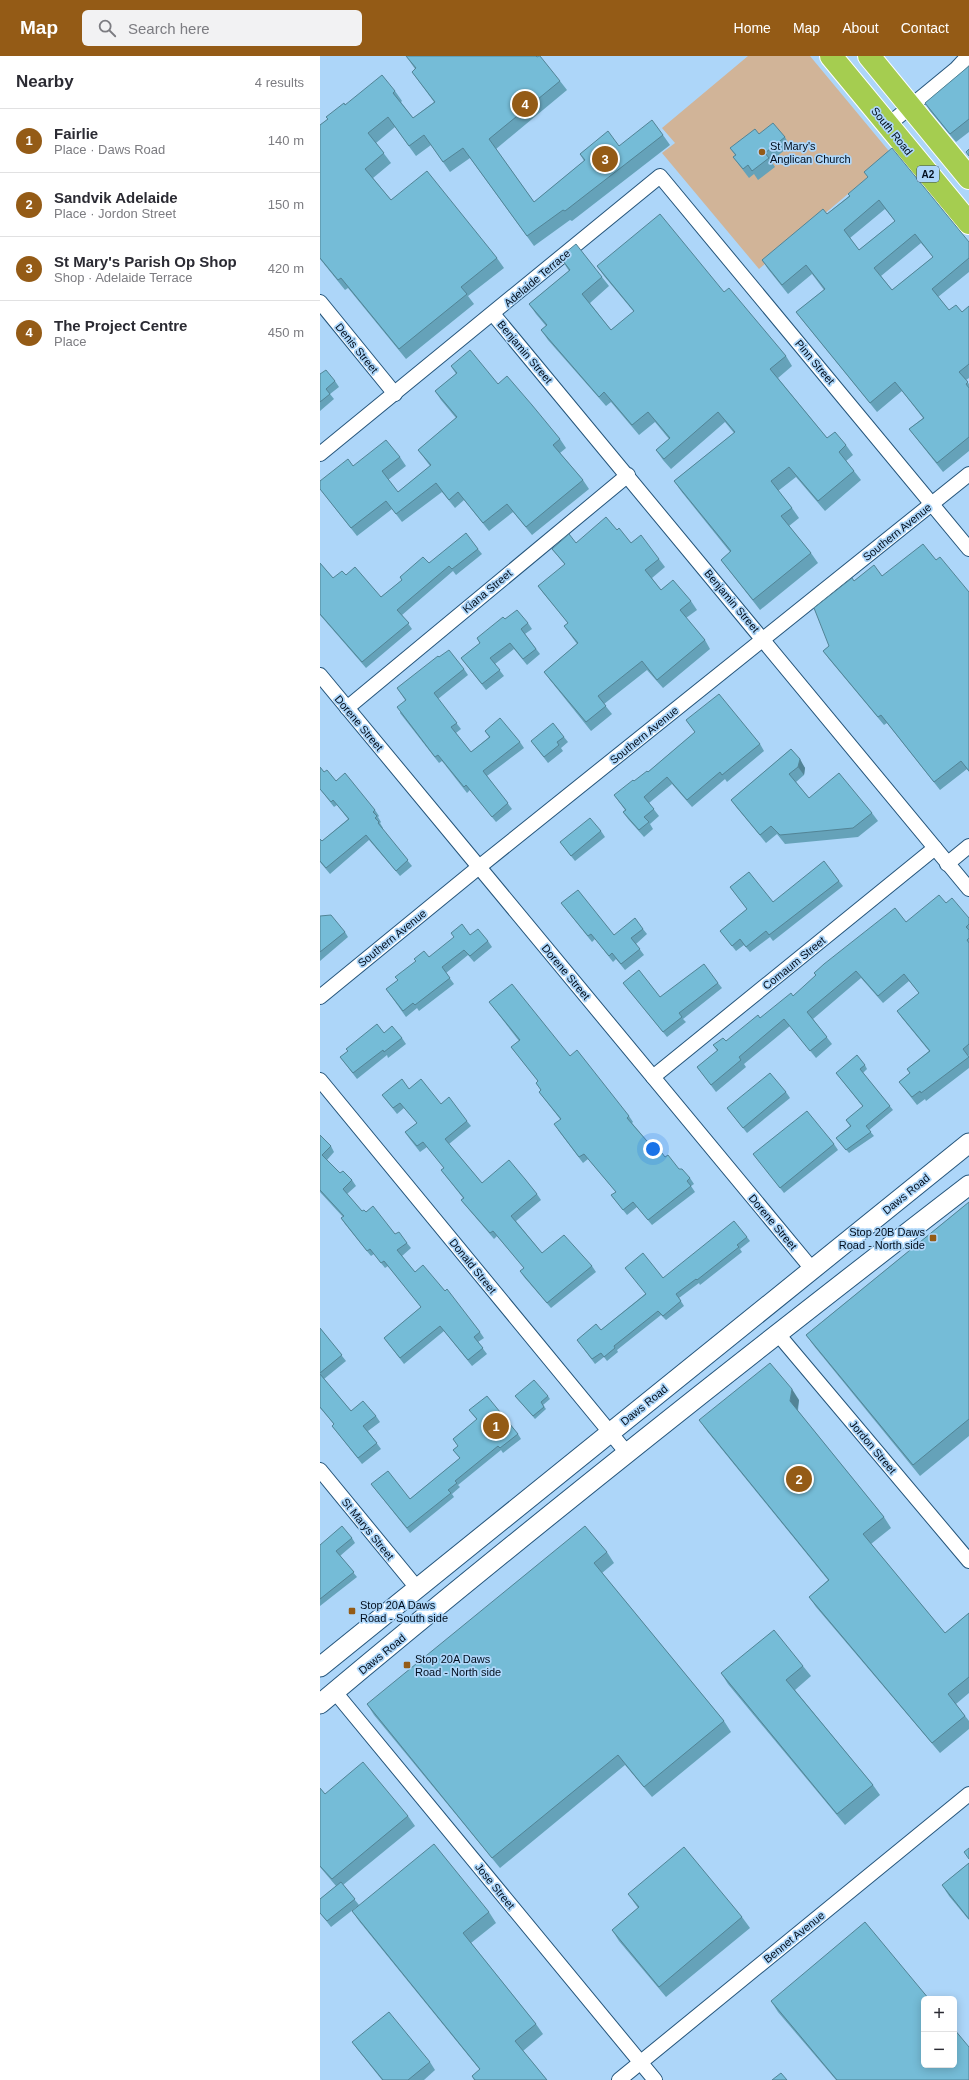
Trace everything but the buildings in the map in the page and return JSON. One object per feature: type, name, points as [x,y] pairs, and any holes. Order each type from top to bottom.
[{"type":"highway","name":"South Road","points":[[831,56],[969,223]]},
{"type":"highway","name":"A2","points":[[869,56],[969,178]]},
{"type":"main road","name":"Daws Road","points":[[320,1667],[969,1143]]},
{"type":"main road","name":"Daws Road","points":[[320,1704],[627,1453],[777,1333],[969,1185]]},
{"type":"street","points":[[888,125],[956,69],[968,56]]},
{"type":"street","name":"Adelaide Terrace","points":[[320,454],[660,176]]},
{"type":"street","name":"Pinn Street","points":[[660,176],[969,549]]},
{"type":"street","name":"Denis Street","points":[[320,302],[395,394]]},
{"type":"street","name":"Benjamin Street","points":[[493,314],[628,475],[969,889]]},
{"type":"street","name":"Southern Avenue","points":[[320,997],[479,867],[969,474]]},
{"type":"street","name":"Kiana Street","points":[[347,708],[628,475]]},
{"type":"street","name":"Dorene Street","points":[[320,676],[812,1270]]},
{"type":"street","points":[[948,864],[969,846]]},
{"type":"street","name":"Comaum Street","points":[[653,1077],[935,848]]},
{"type":"street","name":"Donald Street","points":[[320,1080],[627,1453]]},
{"type":"street","name":"Jordon Street","points":[[777,1333],[969,1562]]},
{"type":"street","name":"St Marys Street","points":[[320,1470],[417,1588]]},
{"type":"street","name":"Jose Street","points":[[335,1692],[655,2080]]},
{"type":"street","name":"Bennet Avenue","points":[[619,2080],[969,1794]]},
{"type":"shaded area","points":[[748,56],[810,56],[893,156],[759,269],[662,153],[675,143],[662,128]]},
{"type":"place","name":"The Project Centre","points":[[525,104]]},
{"type":"place","name":"St Mary's Anglican Church","points":[[762,152]]},
{"type":"place","name":"St Mary's Parish Op Shop","points":[[605,159]]},
{"type":"place","name":"Stop 20B Daws Road - North side","points":[[933,1238]]},
{"type":"place","name":"Fairlie","points":[[496,1426]]},
{"type":"place","name":"Sandvik Adelaide","points":[[799,1479]]},
{"type":"place","name":"Stop 20A Daws Road - South side","points":[[352,1611]]},
{"type":"place","name":"Stop 20A Daws Road - North side","points":[[407,1665]]}]
